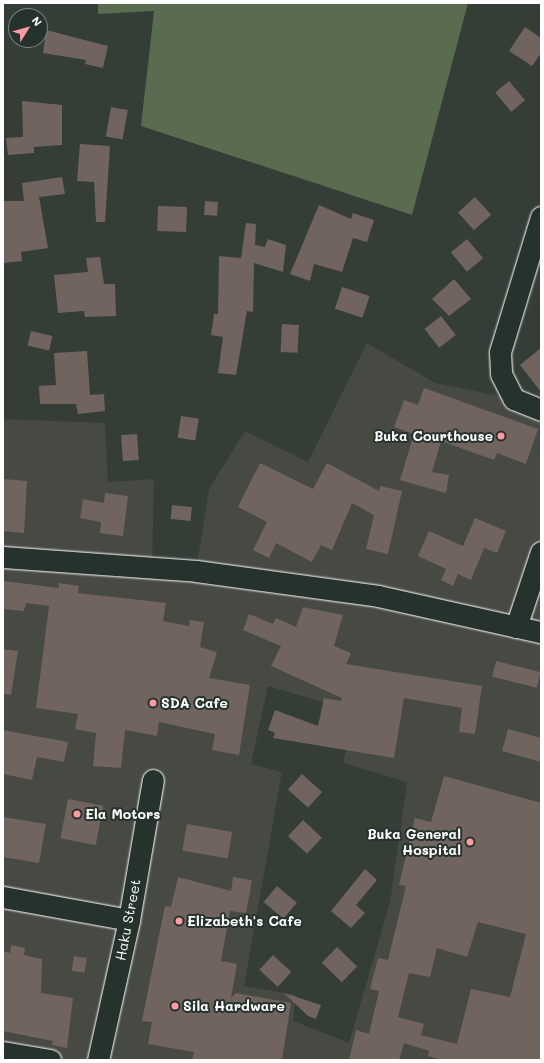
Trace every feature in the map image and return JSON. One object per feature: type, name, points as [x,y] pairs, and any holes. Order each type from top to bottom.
[{"type":"street","points":[[541,217],[500,352],[501,374],[514,399],[541,410]]},
{"type":"street","points":[[516,626],[541,552]]},
{"type":"street","points":[[3,556],[196,571],[378,596],[541,632]]},
{"type":"street","name":"Haku Street","points":[[98,1060],[129,920],[153,780]]},
{"type":"street","points":[[3,897],[129,920]]},
{"type":"street","points":[[3,1052],[50,1060]]},
{"type":"shaded area","points":[[367,343],[435,383],[514,399],[541,410],[541,1060],[3,1060],[3,419],[105,423],[108,482],[154,479],[152,569],[196,571],[209,489],[245,431],[308,462]],"holes":[[[268,686],[345,709],[350,733],[343,763],[407,782],[390,902],[349,1043],[293,1021],[296,995],[244,986],[282,772],[251,764]]]},
{"type":"green space","points":[[98,3],[468,3],[412,215],[141,126],[154,11],[98,14]]},
{"type":"building","points":[[525,27],[541,38],[541,53],[532,66],[509,51]]},
{"type":"building","points":[[48,31],[108,46],[103,68],[85,64],[86,60],[43,53],[44,48],[48,48]]},
{"type":"building","points":[[509,81],[525,100],[511,112],[495,93]]},
{"type":"building","points":[[22,101],[62,105],[62,145],[34,147],[34,153],[8,155],[6,138],[23,137]]},
{"type":"building","points":[[111,107],[128,110],[123,139],[106,137]]},
{"type":"building","points":[[80,144],[110,146],[105,222],[96,222],[94,182],[77,181]]},
{"type":"building","points":[[62,177],[65,194],[39,197],[48,248],[21,252],[22,261],[3,263],[3,201],[24,201],[22,183]]},
{"type":"building","points":[[475,197],[491,215],[474,230],[458,212]]},
{"type":"building","points":[[205,201],[218,202],[217,216],[204,215]]},
{"type":"building","points":[[319,205],[351,219],[353,213],[374,220],[367,242],[353,238],[342,272],[314,264],[310,281],[290,274]]},
{"type":"building","points":[[158,206],[187,207],[186,232],[157,231]]},
{"type":"building","points":[[246,223],[256,224],[255,245],[265,247],[268,239],[286,245],[283,272],[254,263],[253,312],[247,311],[236,375],[218,373],[223,337],[211,335],[214,314],[218,314],[219,256],[241,258]]},
{"type":"building","points":[[467,239],[483,258],[467,272],[451,252]]},
{"type":"building","points":[[100,257],[104,284],[115,284],[116,316],[85,317],[84,311],[58,313],[54,275],[88,272],[86,258]]},
{"type":"building","points":[[454,279],[471,299],[449,316],[432,299]]},
{"type":"building","points":[[342,287],[370,296],[362,318],[335,309]]},
{"type":"building","points":[[441,316],[456,335],[439,348],[424,329]]},
{"type":"building","points":[[282,324],[299,325],[298,353],[281,352]]},
{"type":"building","points":[[31,331],[52,336],[49,351],[28,346]]},
{"type":"building","points":[[541,348],[541,392],[520,365]]},
{"type":"building","points":[[87,351],[90,395],[104,394],[105,411],[78,414],[76,404],[40,404],[39,386],[56,385],[54,353]]},
{"type":"building","points":[[424,388],[538,429],[526,464],[497,453],[494,460],[441,441],[432,472],[449,475],[446,493],[400,480],[414,434],[394,427],[404,400],[418,405]]},
{"type":"building","points":[[181,416],[199,419],[195,441],[178,438]]},
{"type":"building","points":[[137,434],[139,460],[123,461],[121,435]]},
{"type":"building","points":[[260,463],[313,489],[327,463],[379,491],[380,486],[402,491],[388,554],[366,549],[374,515],[352,503],[332,550],[321,545],[312,562],[276,543],[269,558],[253,550],[267,522],[238,507]]},
{"type":"building","points":[[3,479],[27,481],[24,533],[3,531]]},
{"type":"building","points":[[105,493],[128,496],[123,536],[100,533],[101,522],[80,518],[83,499],[104,503]]},
{"type":"building","points":[[172,505],[192,507],[190,521],[171,519]]},
{"type":"building","points":[[475,518],[506,531],[497,553],[484,548],[471,580],[458,574],[453,586],[441,580],[446,569],[418,556],[429,531],[463,546]]},
{"type":"building","points":[[4,581],[59,588],[59,583],[79,586],[78,593],[166,603],[163,621],[189,626],[190,620],[204,622],[200,647],[217,652],[209,678],[250,685],[239,755],[212,750],[215,734],[159,722],[157,736],[125,730],[121,768],[93,766],[96,733],[75,729],[78,714],[36,708],[49,606],[26,603],[24,611],[3,609]]},
{"type":"building","points":[[303,607],[343,615],[334,646],[351,653],[346,664],[482,686],[475,734],[459,732],[462,708],[404,698],[394,758],[273,738],[275,733],[268,730],[275,710],[318,726],[324,698],[341,701],[342,698],[271,666],[281,646],[243,630],[249,614],[273,624],[276,618],[296,627]]},
{"type":"building","points":[[3,649],[18,651],[11,695],[3,694]]},
{"type":"building","points":[[496,661],[541,672],[537,688],[492,677]]},
{"type":"building","points":[[508,729],[541,738],[541,762],[502,751]]},
{"type":"building","points":[[3,730],[68,742],[64,762],[37,757],[32,780],[3,774]]},
{"type":"building","points":[[302,774],[322,792],[308,808],[288,790]]},
{"type":"building","points":[[444,776],[541,803],[541,1060],[442,1060],[428,1056],[429,1051],[404,1043],[399,1060],[349,1060],[356,1030],[369,1034],[379,991],[370,989],[378,958],[388,960],[406,886],[399,885],[415,818],[431,822]],"holes":[[[478,922],[526,934],[510,997],[471,989],[457,1044],[421,1035],[424,1024],[398,1017],[409,973],[430,977],[437,948],[467,957]]]},
{"type":"building","points":[[68,799],[103,806],[96,845],[60,838]]},
{"type":"building","points":[[3,817],[46,824],[39,863],[3,857]]},
{"type":"building","points":[[303,820],[322,838],[307,854],[288,836]]},
{"type":"building","points":[[187,824],[232,832],[228,859],[182,851]]},
{"type":"building","points":[[365,869],[377,880],[356,905],[365,913],[351,928],[331,911]]},
{"type":"building","points":[[178,877],[231,891],[233,877],[252,880],[246,913],[230,911],[221,961],[237,964],[231,998],[236,993],[291,1003],[282,1060],[192,1060],[194,1052],[148,1044],[152,1022],[142,1021],[165,906],[171,907]]},
{"type":"building","points":[[277,886],[297,903],[283,919],[264,902]]},
{"type":"building","points":[[11,945],[25,948],[24,955],[42,959],[41,993],[73,998],[67,1048],[52,1045],[53,1041],[3,1031],[3,951],[10,953]]},
{"type":"building","points":[[337,947],[357,966],[342,982],[322,963]]},
{"type":"building","points":[[273,955],[291,972],[278,987],[259,970]]},
{"type":"building","points":[[74,956],[87,958],[84,973],[72,971]]},
{"type":"building","points":[[284,993],[321,1005],[316,1019],[308,1016]]},
{"type":"place","name":"Buka Courthouse","points":[[501,436]]},
{"type":"place","name":"SDA Cafe","points":[[153,703]]},
{"type":"place","name":"Ela Motors","points":[[77,814]]},
{"type":"place","name":"Buka General Hospital","points":[[470,842]]},
{"type":"place","name":"Elizabeth's Cafe","points":[[179,921]]},
{"type":"place","name":"Sila Hardware","points":[[175,1006]]}]
